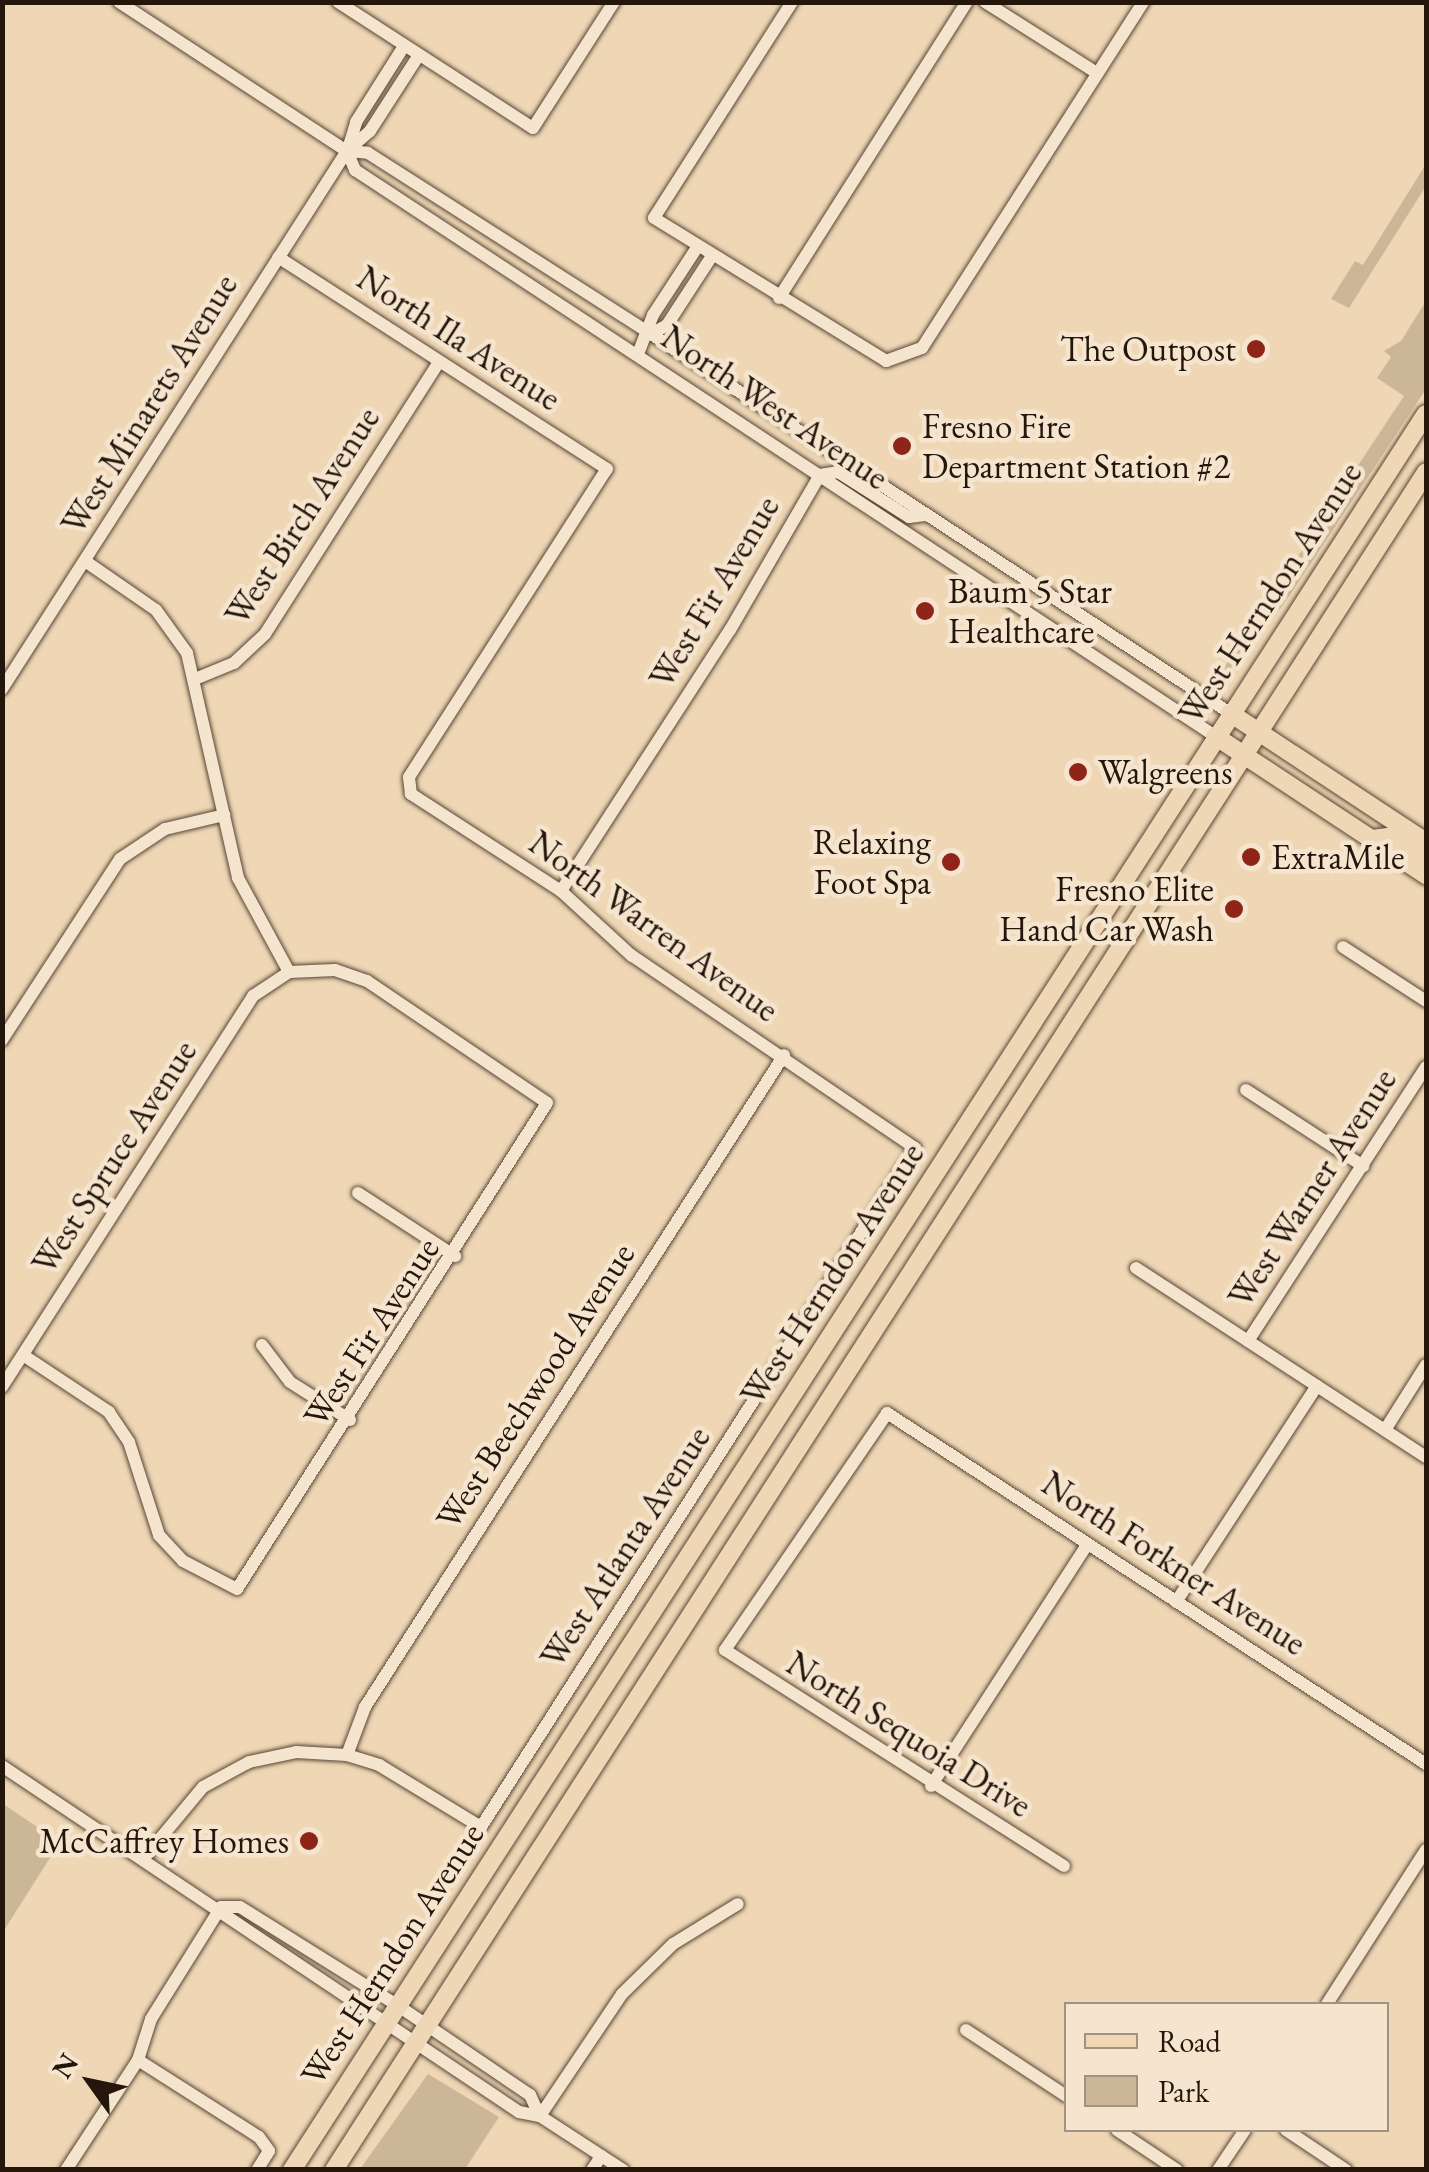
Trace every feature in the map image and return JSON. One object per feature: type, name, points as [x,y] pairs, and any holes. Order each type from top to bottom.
[{"type":"main road","name":"West Herndon Avenue","points":[[292,2170],[1426,414]]},
{"type":"main road","name":"West Herndon Avenue","points":[[334,2170],[1426,472]]},
{"type":"main road","name":"North West Avenue","points":[[1230,712],[1426,842]]},
{"type":"main road","name":"North West Avenue","points":[[1215,736],[1426,875]]},
{"type":"main road","points":[[1372,839],[1384,835],[1426,856]]},
{"type":"street","name":"North West Avenue","points":[[119,2],[347,151],[368,153],[1230,712]]},
{"type":"street","points":[[338,2],[533,128],[614,2]]},
{"type":"street","points":[[792,2],[654,218],[871,357],[899,360],[922,348],[1143,2]]},
{"type":"street","points":[[778,298],[967,2]]},
{"type":"street","points":[[986,2],[1098,73]]},
{"type":"street","name":"West Minarets Avenue","points":[[2,689],[347,151],[356,122],[404,46]]},
{"type":"street","name":"West Minarets Avenue","points":[[347,151],[370,132],[419,55]]},
{"type":"street","name":"North West Avenue","points":[[347,151],[356,170],[1215,736]]},
{"type":"street","points":[[638,354],[651,334],[653,315],[698,246]]},
{"type":"street","points":[[651,334],[667,325],[712,256]]},
{"type":"street","name":"North Ila Avenue","points":[[278,257],[607,469],[408,786]]},
{"type":"street","name":"West Birch Avenue","points":[[195,679],[234,663],[265,634],[438,362]]},
{"type":"street","points":[[820,475],[838,472],[909,517],[925,515]]},
{"type":"street","name":"West Fir Avenue","points":[[561,891],[730,630],[820,475]]},
{"type":"street","points":[[85,561],[167,621],[195,679],[238,878],[289,972]]},
{"type":"street","name":"North Warren Avenue","points":[[408,786],[411,794],[561,891],[632,956],[784,1055],[915,1148]]},
{"type":"street","points":[[4,1035],[120,859],[165,828],[224,815]]},
{"type":"street","points":[[1343,947],[1426,1002]]},
{"type":"street","name":"West Fir Avenue","points":[[23,1355],[109,1412],[129,1442],[151,1519],[170,1550],[223,1586],[237,1589],[455,1256],[548,1103],[368,981],[335,970],[289,972]]},
{"type":"street","name":"West Spruce Avenue","points":[[2,1386],[253,996],[289,972]]},
{"type":"street","name":"West Beechwood Avenue","points":[[347,1754],[364,1706],[784,1055]]},
{"type":"street","name":"West Warner Avenue","points":[[1248,1341],[1426,1067]]},
{"type":"street","points":[[1246,1090],[1362,1166]]},
{"type":"street","name":"West Atlanta Avenue","points":[[347,1754],[396,1774],[482,1827],[915,1148]]},
{"type":"street","points":[[358,1193],[455,1256]]},
{"type":"street","points":[[1136,1268],[1426,1457]]},
{"type":"street","points":[[262,1345],[290,1382],[350,1420]]},
{"type":"street","points":[[1385,1430],[1426,1365]]},
{"type":"street","points":[[1176,1602],[1316,1386]]},
{"type":"street","name":"North Forkner Avenue","points":[[725,1650],[887,1413],[1426,1764]]},
{"type":"street","points":[[931,1786],[1087,1545]]},
{"type":"street","name":"North Sequoia Drive","points":[[725,1650],[931,1786],[1064,1866]]},
{"type":"street","points":[[144,1858],[182,1806],[224,1772],[296,1752],[347,1754]]},
{"type":"street","points":[[2,1766],[221,1907],[230,1922],[519,2112],[540,2116],[623,2170]]},
{"type":"street","points":[[1329,2002],[1426,1850]]},
{"type":"street","points":[[540,2116],[622,1994],[673,1944],[738,1904]]},
{"type":"street","points":[[221,1907],[240,1907],[397,2005],[530,2095],[540,2116]]},
{"type":"street","points":[[66,2170],[138,2060],[151,2020],[221,1907]]},
{"type":"street","points":[[966,2030],[1064,2095]]},
{"type":"street","points":[[138,2060],[259,2138],[269,2151],[257,2170]]},
{"type":"street","points":[[1120,2132],[1178,2170]]},
{"type":"street","points":[[1218,2170],[1244,2132]]},
{"type":"street","points":[[1289,2132],[1346,2170]]},
{"type":"street","points":[[592,2170],[601,2156]]},
{"type":"green space","points":[[1426,164],[1426,186],[1349,308],[1331,299],[1355,261],[1363,265]]},
{"type":"green space","points":[[1426,301],[1426,389],[1290,595],[1229,678],[1214,683],[1404,396],[1377,378],[1391,357],[1384,351],[1401,341]]},
{"type":"green space","points":[[3,1804],[60,1842],[3,1932]]},
{"type":"green space","points":[[428,2074],[499,2117],[465,2169],[360,2169]]},
{"type":"place","name":"The Outpost","points":[[1256,349]]},
{"type":"place","name":"Fresno Fire Department Station #2","points":[[902,446]]},
{"type":"place","name":"Baum 5 Star Healthcare","points":[[925,611]]},
{"type":"place","name":"Walgreens","points":[[1078,772]]},
{"type":"place","name":"ExtraMile","points":[[1251,857]]},
{"type":"place","name":"Relaxing Foot Spa","points":[[951,862]]},
{"type":"place","name":"Fresno Elite Hand Car Wash","points":[[1234,909]]},
{"type":"place","name":"McCaffrey Homes","points":[[309,1841]]}]
